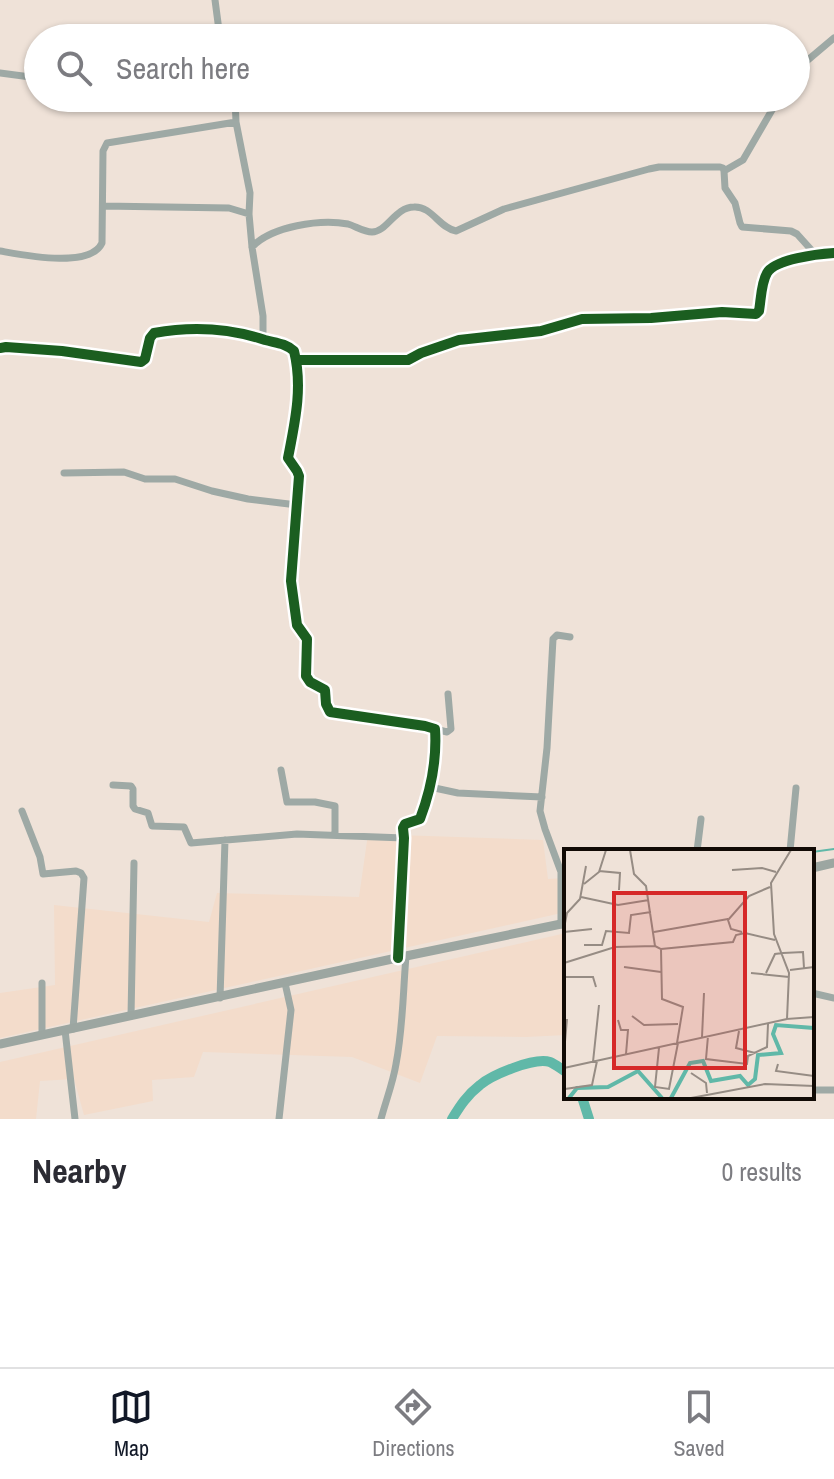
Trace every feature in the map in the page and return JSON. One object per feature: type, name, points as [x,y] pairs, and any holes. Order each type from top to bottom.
[{"type":"main road","points":[[814,868],[834,863]]},
{"type":"main road","points":[[0,1044],[564,924]]},
{"type":"street","points":[[215,0],[218,24]]},
{"type":"street","points":[[810,58],[834,38]]},
{"type":"street","points":[[0,73],[24,76]]},
{"type":"street","points":[[236,112],[250,193],[252,247],[263,316],[260,338]]},
{"type":"street","points":[[724,171],[743,160],[771,112]]},
{"type":"street","points":[[0,251],[61,258],[93,253],[102,243],[103,151],[107,143],[236,122]]},
{"type":"street","points":[[252,247],[270,235],[303,225],[347,224],[375,232],[400,212],[416,206],[456,231],[504,209],[649,169],[720,167],[723,168],[724,185],[735,203],[742,227],[791,231],[816,255]]},
{"type":"street","points":[[103,206],[229,208],[249,214]]},
{"type":"street","points":[[297,360],[408,360],[459,340],[541,331],[590,318],[651,318],[722,312],[756,314],[764,278],[773,266],[834,253]]},
{"type":"street","points":[[0,348],[62,351],[141,362],[145,359],[150,338],[156,332],[214,328],[286,345],[294,351],[299,380],[288,458],[299,474],[291,581],[297,625],[307,639],[305,669],[308,680],[325,690],[330,712],[447,732],[451,729],[448,694]]},
{"type":"street","points":[[64,473],[119,472],[145,479],[175,479],[248,499],[297,505]]},
{"type":"street","points":[[564,924],[561,872],[540,811],[553,639],[557,635],[570,637]]},
{"type":"street","points":[[381,1119],[397,1061],[402,1026],[402,831],[405,824],[420,819],[435,765],[435,729]]},
{"type":"street","points":[[281,770],[287,802],[335,806],[335,835]]},
{"type":"street","points":[[113,785],[132,787],[133,806],[148,813],[152,826],[184,827],[189,841],[193,843],[297,834],[404,838]]},
{"type":"street","points":[[430,787],[458,793],[542,797]]},
{"type":"street","points":[[790,849],[796,788]]},
{"type":"street","points":[[22,811],[41,860],[43,874],[76,871],[84,878],[69,1029],[75,1119]]},
{"type":"street","points":[[697,849],[701,819]]},
{"type":"street","points":[[220,998],[225,840]]},
{"type":"street","points":[[131,1016],[134,863]]},
{"type":"street","points":[[42,983],[42,1035]]},
{"type":"street","points":[[279,1119],[291,1010],[285,983]]},
{"type":"street","points":[[814,993],[834,998]]},
{"type":"shaded area","points":[[368,834],[543,840],[548,879],[564,878],[564,912],[0,1038],[0,993],[55,985],[54,905],[209,922],[217,893],[359,897]]},
{"type":"shaded area","points":[[564,933],[564,1035],[437,1036],[420,1083],[352,1057],[203,1052],[194,1077],[152,1080],[153,1101],[84,1115],[74,1079],[40,1081],[36,1119],[0,1119],[0,1062]]},
{"type":"waterway","points":[[814,852],[834,849]]},
{"type":"waterway","points":[[452,1119],[475,1089],[503,1072],[543,1061],[564,1071]]},
{"type":"waterway","points":[[583,1099],[589,1119]]},
{"type":"cycle path","points":[[297,360],[408,360],[459,340],[541,331],[582,319],[651,318],[722,312],[756,314],[765,277],[772,268],[798,258],[834,253]]},
{"type":"cycle path","points":[[0,348],[62,351],[141,362],[145,359],[154,333],[196,329],[238,333],[287,346],[294,351],[298,391],[288,458],[299,476],[291,581],[297,625],[307,639],[306,676],[310,682],[325,690],[330,712],[435,729],[434,763],[424,808],[420,819],[405,824],[403,828],[398,958]]}]
